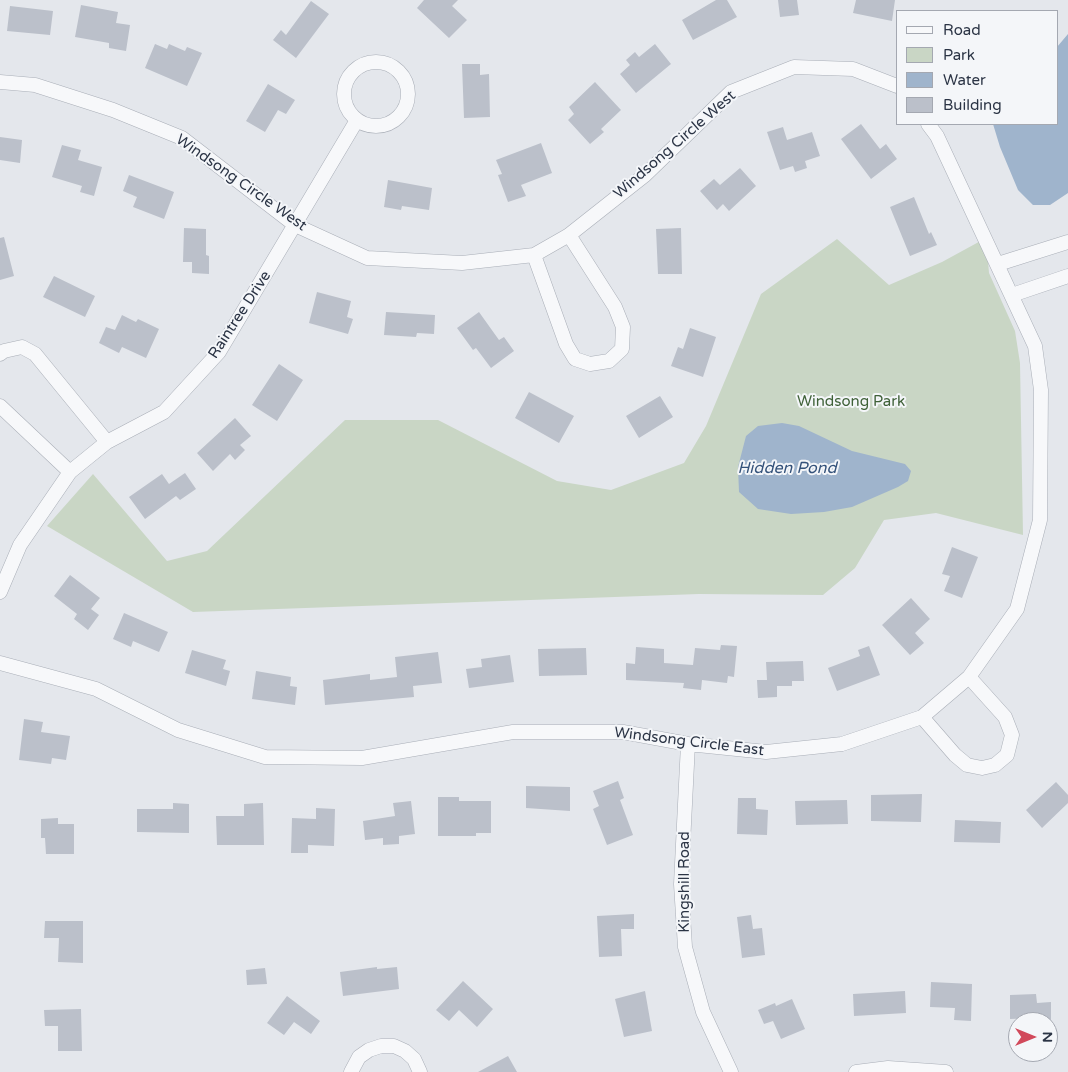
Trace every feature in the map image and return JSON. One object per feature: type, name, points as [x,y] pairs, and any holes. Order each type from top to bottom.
[{"type":"street","points":[[374,62],[385,63],[395,68],[402,75],[408,89],[407,104],[402,113],[395,120],[376,126],[357,120],[350,112],[345,90],[354,71],[364,64],[374,62]]},
{"type":"street","name":"Windsong Circle West","points":[[0,82],[35,85],[113,110],[182,138],[295,225],[367,258],[462,263],[534,255],[569,235],[645,175],[731,92],[794,67],[853,69],[896,86]]},
{"type":"street","name":"Raintree Drive","points":[[0,592],[20,545],[70,472],[106,442],[164,412],[219,352],[357,120]]},
{"type":"street","points":[[929,125],[937,136],[998,264],[1068,242]]},
{"type":"street","points":[[534,255],[566,344],[575,359],[590,364],[609,361],[622,349],[624,327],[615,308],[569,235]]},
{"type":"street","name":"Windsong Circle East","points":[[0,663],[96,689],[178,730],[265,757],[362,758],[513,732],[624,732],[688,744],[766,752],[842,744],[922,717],[969,677],[1017,609],[1040,520],[1042,390],[1035,346],[998,264]]},
{"type":"street","points":[[1012,295],[1068,276]]},
{"type":"street","points":[[0,354],[4,351],[22,347],[35,354],[106,442]]},
{"type":"street","points":[[0,406],[70,472]]},
{"type":"street","points":[[922,717],[955,755],[967,765],[982,768],[988,767],[995,765],[1007,755],[1012,735],[1005,717],[969,677]]},
{"type":"street","name":"Kingshill Road","points":[[688,744],[681,884],[685,947],[703,1012],[730,1072]]},
{"type":"street","points":[[351,1072],[360,1057],[369,1050],[381,1046],[394,1046],[405,1051],[414,1059],[420,1072]]},
{"type":"street","points":[[856,1072],[888,1068],[946,1072]]},
{"type":"green space","name":"Windsong Park","points":[[986,238],[989,273],[1015,331],[1020,363],[1023,535],[936,513],[884,520],[855,568],[823,595],[699,594],[193,612],[47,526],[93,474],[167,561],[207,551],[345,420],[438,420],[557,481],[611,490],[684,463],[706,426],[761,294],[837,239],[889,285],[942,262]]},
{"type":"water","points":[[1068,34],[1068,193],[1050,205],[1033,205],[1018,190],[1000,147],[993,125],[1058,125],[1058,46]]},
{"type":"water","name":"Hidden Pond","points":[[782,423],[799,426],[852,451],[905,464],[911,471],[908,481],[852,507],[824,512],[791,514],[758,509],[739,492],[738,467],[746,436],[758,426]]},
{"type":"building","points":[[424,0],[458,0],[452,6],[467,20],[449,38],[417,8]]},
{"type":"building","points":[[716,0],[727,0],[737,17],[693,40],[682,20]]},
{"type":"building","points":[[778,0],[797,0],[799,15],[780,17]]},
{"type":"building","points":[[856,0],[895,0],[892,21],[853,13]]},
{"type":"building","points":[[311,1],[329,14],[296,58],[273,40],[281,30],[286,35]]},
{"type":"building","points":[[81,5],[118,12],[116,23],[130,25],[126,51],[109,48],[109,43],[75,37]]},
{"type":"building","points":[[10,6],[53,11],[50,35],[7,31]]},
{"type":"building","points":[[155,44],[167,49],[169,44],[185,51],[187,47],[202,53],[187,86],[145,68]]},
{"type":"building","points":[[655,44],[671,64],[636,93],[620,74],[630,65],[626,60],[635,52],[639,57]]},
{"type":"building","points":[[462,64],[480,64],[480,75],[489,74],[490,117],[464,118]]},
{"type":"building","points":[[595,82],[621,110],[601,129],[604,132],[590,144],[568,120],[574,114],[569,107]]},
{"type":"building","points":[[268,84],[295,100],[286,114],[278,110],[265,132],[246,121]]},
{"type":"building","points":[[861,124],[880,149],[886,144],[897,159],[871,179],[841,139]]},
{"type":"building","points":[[783,127],[787,140],[812,132],[820,156],[805,161],[807,168],[795,172],[793,166],[780,170],[767,132]]},
{"type":"building","points":[[0,137],[22,140],[20,163],[0,160]]},
{"type":"building","points":[[541,143],[552,173],[521,185],[526,196],[508,202],[498,175],[502,174],[496,160]]},
{"type":"building","points":[[62,145],[81,150],[78,160],[102,167],[94,196],[80,192],[82,186],[52,177]]},
{"type":"building","points":[[740,168],[756,186],[729,211],[723,204],[717,210],[700,191],[714,179],[720,185]]},
{"type":"building","points":[[129,175],[174,192],[164,219],[133,207],[137,197],[123,191]]},
{"type":"building","points":[[388,180],[432,188],[429,210],[402,206],[401,210],[384,207]]},
{"type":"building","points":[[914,197],[929,234],[931,232],[937,245],[910,256],[890,207]]},
{"type":"building","points":[[184,228],[206,229],[206,255],[209,256],[209,274],[192,273],[192,262],[183,262]]},
{"type":"building","points":[[681,228],[682,274],[658,274],[656,229]]},
{"type":"building","points":[[4,237],[14,276],[0,280],[0,238]]},
{"type":"building","points":[[54,276],[95,296],[85,317],[43,297]]},
{"type":"building","points":[[317,292],[351,301],[347,317],[353,319],[348,334],[309,323]]},
{"type":"building","points":[[386,312],[435,315],[434,334],[417,333],[416,337],[384,335]]},
{"type":"building","points":[[479,312],[499,340],[504,337],[514,351],[491,368],[476,348],[473,350],[457,328]]},
{"type":"building","points":[[122,315],[136,322],[138,319],[159,329],[146,358],[122,347],[119,353],[99,343],[106,327],[115,330]]},
{"type":"building","points":[[690,328],[716,337],[703,377],[671,366],[678,347],[683,349]]},
{"type":"building","points":[[279,364],[303,380],[277,421],[252,405]]},
{"type":"building","points":[[529,392],[574,416],[559,443],[515,418]]},
{"type":"building","points":[[660,396],[673,417],[639,438],[626,416]]},
{"type":"building","points":[[235,418],[251,436],[240,445],[245,450],[235,460],[230,454],[213,471],[197,453]]},
{"type":"building","points":[[185,473],[196,489],[180,500],[176,496],[145,519],[129,497],[162,474],[169,484]]},
{"type":"building","points":[[952,547],[978,557],[962,598],[944,591],[950,576],[942,574]]},
{"type":"building","points":[[70,575],[100,598],[91,609],[99,615],[88,630],[74,619],[77,614],[54,596]]},
{"type":"building","points":[[911,598],[930,619],[915,633],[924,643],[910,655],[882,625]]},
{"type":"building","points":[[124,613],[168,632],[159,652],[133,641],[131,647],[113,639]]},
{"type":"building","points":[[721,645],[737,646],[734,677],[728,676],[727,683],[702,680],[701,690],[683,688],[684,683],[626,680],[626,663],[635,664],[636,647],[664,649],[664,663],[693,665],[695,648],[720,650]]},
{"type":"building","points":[[869,646],[880,675],[837,691],[828,668],[860,656],[858,650]]},
{"type":"building","points":[[586,648],[587,675],[539,676],[538,649]]},
{"type":"building","points":[[192,650],[226,660],[223,669],[230,671],[226,686],[185,673]]},
{"type":"building","points":[[438,652],[442,683],[413,686],[414,697],[325,705],[323,680],[370,674],[370,680],[397,677],[395,657]]},
{"type":"building","points":[[510,655],[514,682],[469,688],[466,669],[482,667],[481,659]]},
{"type":"building","points":[[803,661],[804,681],[792,681],[792,686],[777,686],[777,697],[758,698],[757,680],[767,680],[766,662]]},
{"type":"building","points":[[256,671],[291,677],[290,686],[297,687],[295,705],[252,699]]},
{"type":"building","points":[[24,719],[43,722],[41,732],[70,736],[66,760],[52,758],[51,764],[19,760]]},
{"type":"building","points":[[618,781],[624,798],[620,800],[633,835],[607,845],[593,809],[599,806],[593,791]]},
{"type":"building","points":[[1056,782],[1068,795],[1068,803],[1042,828],[1026,810]]},
{"type":"building","points":[[526,786],[570,787],[570,811],[526,808]]},
{"type":"building","points":[[922,794],[921,822],[871,821],[871,795]]},
{"type":"building","points":[[438,797],[459,797],[459,801],[491,801],[491,833],[476,833],[476,836],[438,836]]},
{"type":"building","points":[[738,798],[756,798],[756,809],[768,810],[767,835],[737,834]]},
{"type":"building","points":[[847,800],[848,824],[796,825],[795,801]]},
{"type":"building","points":[[411,801],[415,834],[399,836],[399,844],[383,845],[383,838],[365,840],[363,821],[395,816],[393,803]]},
{"type":"building","points":[[173,803],[189,804],[189,833],[137,832],[137,809],[173,809]]},
{"type":"building","points":[[263,803],[264,845],[217,845],[216,816],[244,816],[244,804]]},
{"type":"building","points":[[316,808],[335,809],[334,846],[308,845],[308,853],[291,853],[292,818],[316,819]]},
{"type":"building","points":[[58,818],[58,824],[74,824],[74,854],[46,854],[45,838],[41,838],[41,819]]},
{"type":"building","points":[[955,820],[1001,822],[1000,843],[954,842]]},
{"type":"building","points":[[634,914],[634,929],[621,929],[622,956],[599,957],[597,916]]},
{"type":"building","points":[[751,915],[753,929],[762,928],[765,955],[742,958],[737,917]]},
{"type":"building","points":[[45,921],[83,921],[83,963],[58,962],[59,938],[44,938]]},
{"type":"building","points":[[377,967],[377,969],[397,967],[399,989],[343,996],[340,972]]},
{"type":"building","points":[[265,968],[267,984],[247,985],[246,970]]},
{"type":"building","points":[[463,981],[493,1009],[477,1027],[459,1010],[449,1021],[436,1010]]},
{"type":"building","points":[[931,982],[972,984],[971,1021],[954,1020],[955,1008],[930,1007]]},
{"type":"building","points":[[645,991],[652,1031],[624,1037],[615,999]]},
{"type":"building","points":[[905,991],[906,1013],[854,1016],[853,994]]},
{"type":"building","points":[[1036,994],[1037,1003],[1051,1002],[1051,1012],[1010,1012],[1010,995]]},
{"type":"building","points":[[287,996],[320,1021],[311,1034],[294,1022],[284,1035],[267,1023]]},
{"type":"building","points":[[792,999],[805,1029],[781,1039],[773,1021],[764,1024],[758,1010],[775,1003],[776,1006]]},
{"type":"building","points":[[81,1009],[82,1051],[58,1051],[58,1026],[45,1026],[44,1010]]},
{"type":"building","points":[[508,1056],[517,1072],[478,1072]]}]
